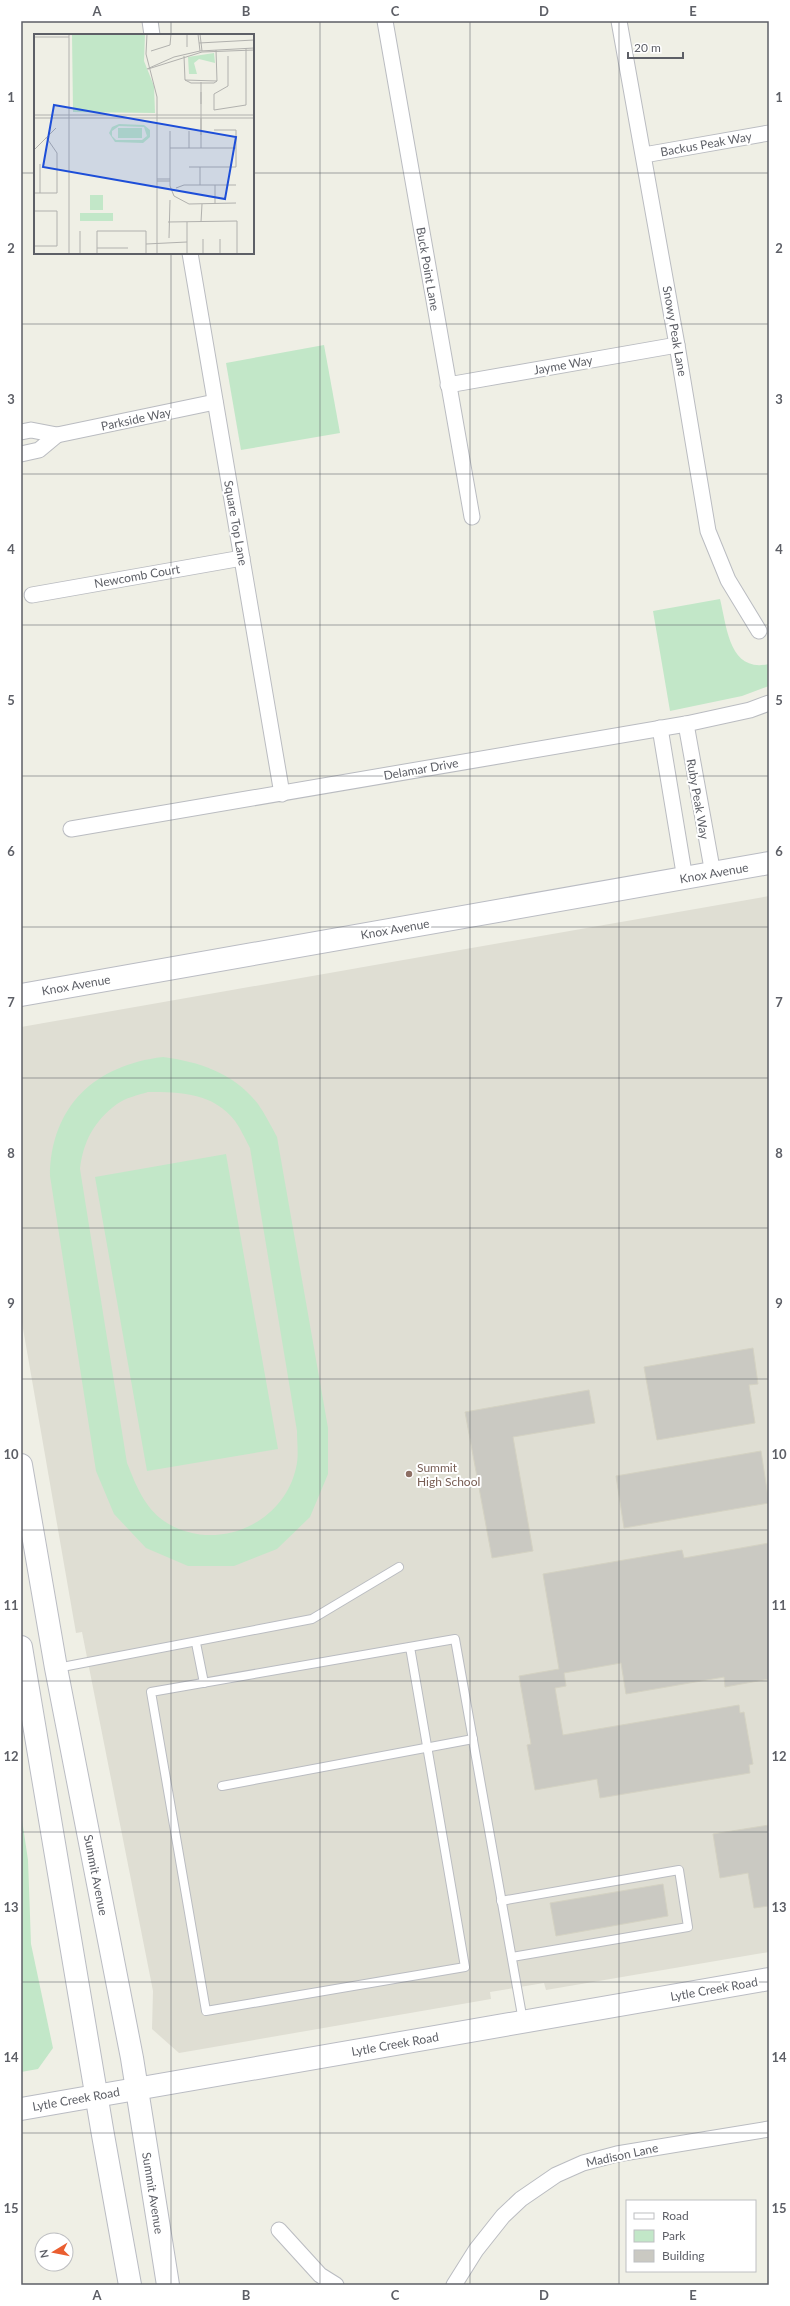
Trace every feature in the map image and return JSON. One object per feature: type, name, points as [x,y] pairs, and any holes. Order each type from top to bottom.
[{"type":"street","points":[[150,21],[152,34]]},
{"type":"street","name":"Buck Point Lane","points":[[385,21],[472,517]]},
{"type":"street","name":"Snowy Peak Lane","points":[[619,21],[644,155],[708,531],[728,580],[759,631]]},
{"type":"street","name":"Backus Peak Way","points":[[644,155],[769,133]]},
{"type":"street","name":"Square Top Lane","points":[[190,254],[282,794]]},
{"type":"street","name":"Jayme Way","points":[[448,385],[677,345]]},
{"type":"street","name":"Parkside Way","points":[[21,432],[31,430],[57,435],[215,402]]},
{"type":"street","name":"Parkside Way","points":[[21,454],[39,450],[57,435]]},
{"type":"street","name":"Newcomb Court","points":[[32,595],[242,558]]},
{"type":"street","name":"Delamar Drive","points":[[71,830],[686,724],[750,710],[769,703]]},
{"type":"street","name":"Ruby Peak Way","points":[[686,724],[712,874]]},
{"type":"street","name":"Ruby Peak Way","points":[[660,728],[685,879]]},
{"type":"street","name":"Knox Avenue","points":[[21,995],[769,864]]},
{"type":"street","name":"Summit Avenue","points":[[21,1465],[56,1668],[136,2089],[168,2285]]},
{"type":"street","points":[[21,1647],[130,2285]]},
{"type":"street","name":"Lytle Creek Road","points":[[21,2109],[769,1979]]},
{"type":"street","name":"Madison Lane","points":[[454,2285],[476,2250],[503,2216],[530,2192],[562,2172],[583,2163],[617,2154],[769,2129]]},
{"type":"street","points":[[279,2230],[320,2275],[336,2285]]},
{"type":"lane","points":[[56,1668],[196,1643],[312,1619],[399,1567]]},
{"type":"lane","points":[[410,1647],[465,1967],[206,2011],[151,1692],[410,1647],[455,1640],[523,2022]]},
{"type":"lane","points":[[196,1643],[204,1683]]},
{"type":"lane","points":[[222,1786],[473,1739]]},
{"type":"lane","points":[[502,1901],[679,1870],[688,1927],[512,1957]]},
{"type":"shaded area","name":"Summit High School","points":[[769,896],[769,1952],[546,1990],[544,1983],[490,1992],[491,1999],[179,2053],[152,2029],[153,1991],[82,1632],[76,1633],[21,1317],[21,1027]]},
{"type":"green space","points":[[324,345],[340,433],[241,450],[226,363]]},
{"type":"green space","points":[[720,599],[732,645],[738,655],[745,662],[756,665],[769,664],[769,686],[742,696],[670,711],[653,611]]},
{"type":"green space","points":[[163,1057],[177,1059],[203,1066],[227,1077],[249,1093],[266,1116],[277,1137],[328,1428],[328,1474],[310,1517],[277,1549],[234,1566],[188,1566],[146,1548],[114,1514],[96,1471],[50,1176],[52,1151],[59,1129],[68,1110],[81,1093],[98,1080],[117,1069],[139,1062]],"holes":[[[148,1092],[196,1096],[217,1105],[227,1112],[235,1121],[250,1148],[297,1431],[298,1455],[296,1468],[289,1488],[277,1505],[261,1519],[244,1529],[224,1534],[203,1535],[183,1531],[164,1521],[151,1509],[141,1495],[127,1463],[80,1169],[87,1141],[96,1125],[102,1118],[120,1102]]]},
{"type":"green space","points":[[226,1154],[278,1449],[147,1471],[95,1177]]},
{"type":"green space","points":[[21,1813],[28,1860],[31,1944],[53,2048],[38,2069],[21,2072]]},
{"type":"building","points":[[753,1348],[758,1384],[749,1385],[755,1423],[657,1440],[644,1367]]},
{"type":"building","points":[[589,1390],[595,1423],[513,1437],[533,1551],[492,1558],[465,1412]]},
{"type":"building","points":[[761,1451],[769,1503],[624,1528],[616,1476]]},
{"type":"building","points":[[769,1543],[769,1679],[725,1687],[724,1677],[626,1694],[621,1663],[564,1673],[566,1686],[555,1688],[563,1735],[739,1705],[740,1713],[744,1712],[753,1764],[749,1765],[750,1773],[600,1798],[597,1779],[535,1790],[527,1745],[531,1744],[519,1676],[559,1669],[543,1574],[682,1550],[684,1558]]},
{"type":"building","points":[[769,1825],[769,1906],[754,1908],[748,1873],[720,1878],[713,1834]]},
{"type":"building","points":[[663,1884],[668,1916],[556,1936],[550,1903]]},
{"type":"place","name":"Summit High School","points":[[409,1474]]}]
